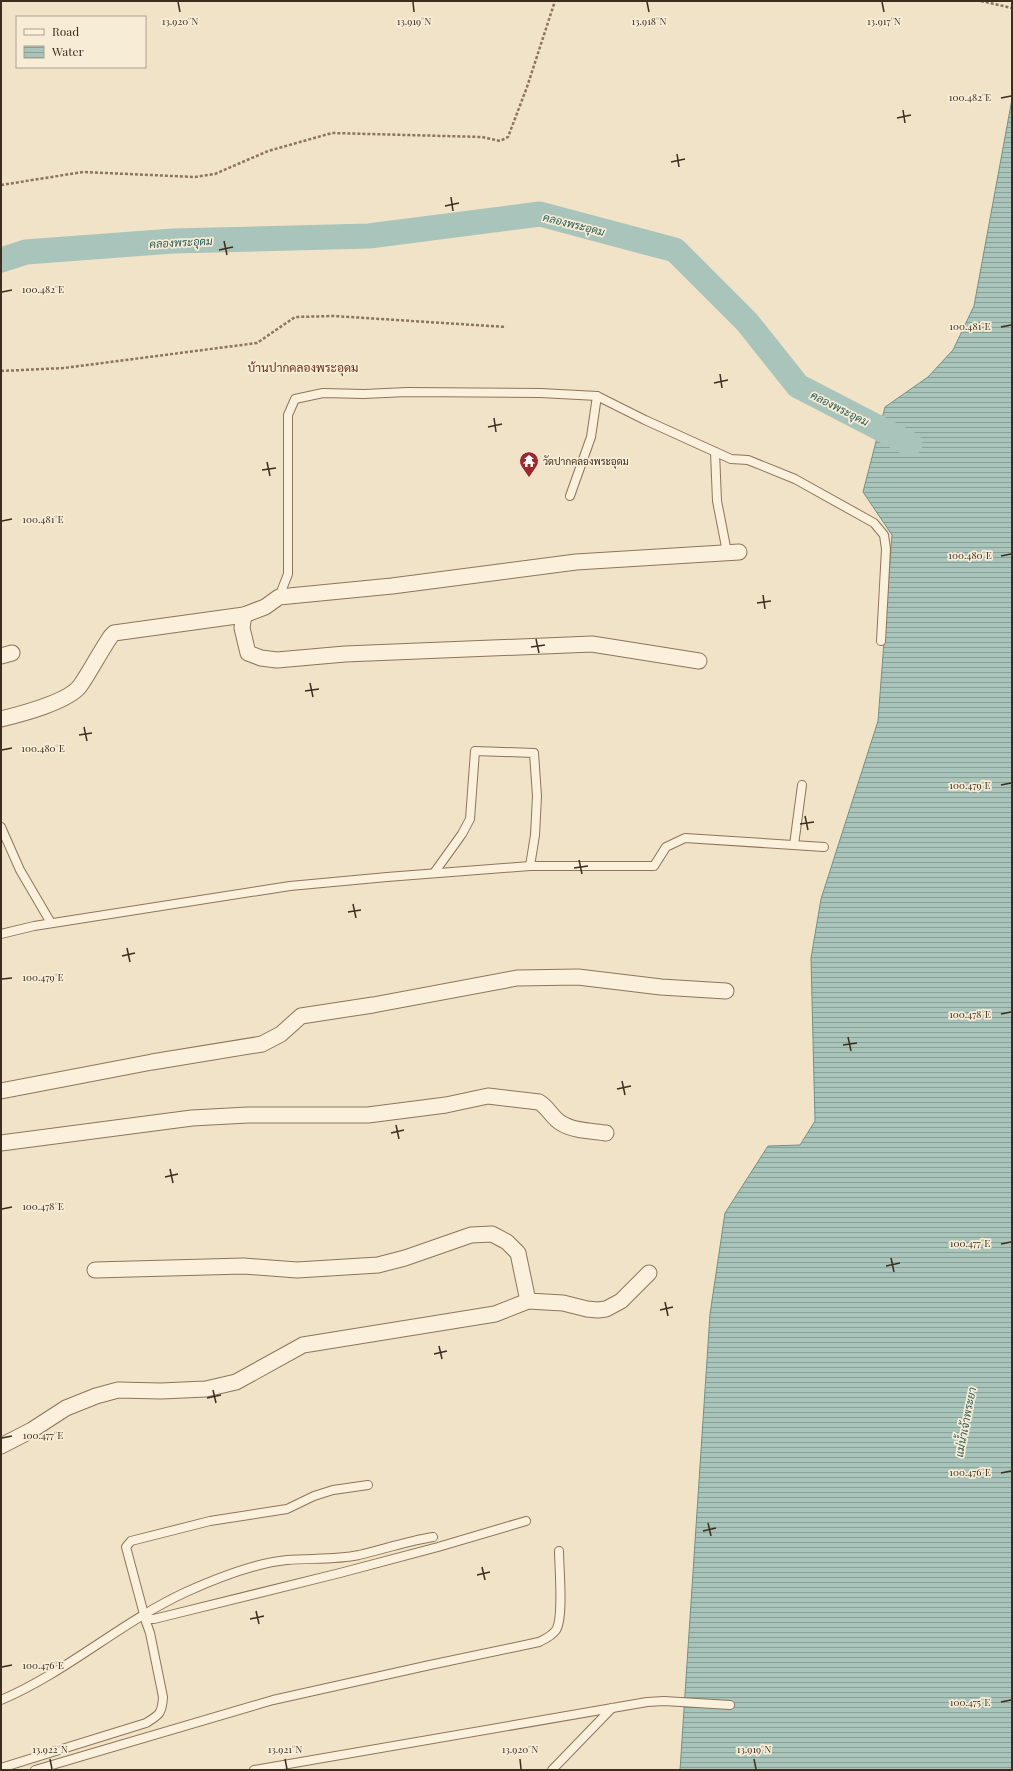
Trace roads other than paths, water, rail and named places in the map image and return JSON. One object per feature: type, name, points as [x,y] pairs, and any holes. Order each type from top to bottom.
[{"type":"street","points":[[1,719],[51,703],[71,693],[79,687],[114,633],[244,615],[265,607],[279,597],[392,586],[576,562],[733,552]]},
{"type":"street","points":[[244,615],[242,628],[248,653],[261,658],[277,660],[345,654],[592,644],[699,661]]},
{"type":"street","points":[[1,1091],[152,1062],[262,1044],[281,1034],[301,1016],[373,1005],[516,978],[578,977],[661,987],[726,991]]},
{"type":"street","points":[[1,1143],[192,1118],[248,1115],[368,1115],[446,1104],[488,1096],[539,1102],[546,1106],[560,1123],[571,1128],[606,1133]]},
{"type":"street","points":[[95,1270],[236,1266],[297,1270],[378,1265],[405,1258],[471,1235],[492,1234],[508,1242],[518,1253],[528,1301]]},
{"type":"street","points":[[1,1446],[32,1430],[66,1408],[118,1390],[168,1391],[206,1389],[221,1386],[236,1382],[303,1345],[495,1314],[528,1301],[564,1303],[587,1310],[606,1309],[621,1301],[649,1273]]},
{"type":"lane","points":[[279,597],[288,574],[288,415],[295,399],[323,393],[364,394],[407,392],[541,393],[597,396],[645,420],[731,459],[748,460],[795,480],[874,523],[883,532],[886,549],[881,641]]},
{"type":"lane","points":[[570,496],[591,437],[597,396]]},
{"type":"lane","points":[[715,452],[717,501],[733,552]]},
{"type":"lane","points":[[434,873],[462,834],[470,819],[475,751],[534,753],[537,796],[535,836],[530,866]]},
{"type":"lane","points":[[794,845],[802,785]]},
{"type":"lane","points":[[1,827],[20,870],[51,923]]},
{"type":"lane","points":[[1,934],[51,923],[290,886],[530,866],[654,866],[666,847],[685,838],[824,847]]},
{"type":"lane","points":[[1,1768],[146,1722],[159,1714],[162,1707],[162,1697],[150,1633],[144,1616],[126,1547],[130,1541],[210,1521],[287,1509],[314,1496],[333,1490],[368,1485]]},
{"type":"lane","points":[[144,1616],[154,1619],[255,1593],[340,1574],[526,1521]]},
{"type":"lane","points":[[1,1700],[27,1689],[144,1616],[188,1591],[259,1566],[286,1560],[329,1559],[359,1555],[408,1541],[433,1537]]},
{"type":"lane","points":[[35,1770],[273,1700],[538,1642],[549,1638],[557,1629],[560,1616],[559,1551]]},
{"type":"lane","points":[[254,1770],[612,1708],[664,1701],[730,1705]]},
{"type":"lane","points":[[552,1770],[612,1708]]},
{"type":"water","name":"แม่น้ำเจ้าพระยา","points":[[1012,99],[1012,1770],[680,1770],[710,1314],[725,1213],[768,1146],[800,1145],[815,1121],[811,958],[821,899],[878,721],[892,535],[863,492],[885,407],[928,377],[953,350],[974,306]]},
{"type":"waterway","name":"คลองพระอุดม","points":[[1,260],[26,252],[173,241],[369,236],[540,214],[675,250],[747,322],[798,386],[910,444]]},
{"type":"place","name":"วัดปากคลองพระอุดม","points":[[529,478]]},
{"type":"district","name":"บ้านปากคลองพระอุดม","points":[[303,367]]}]
